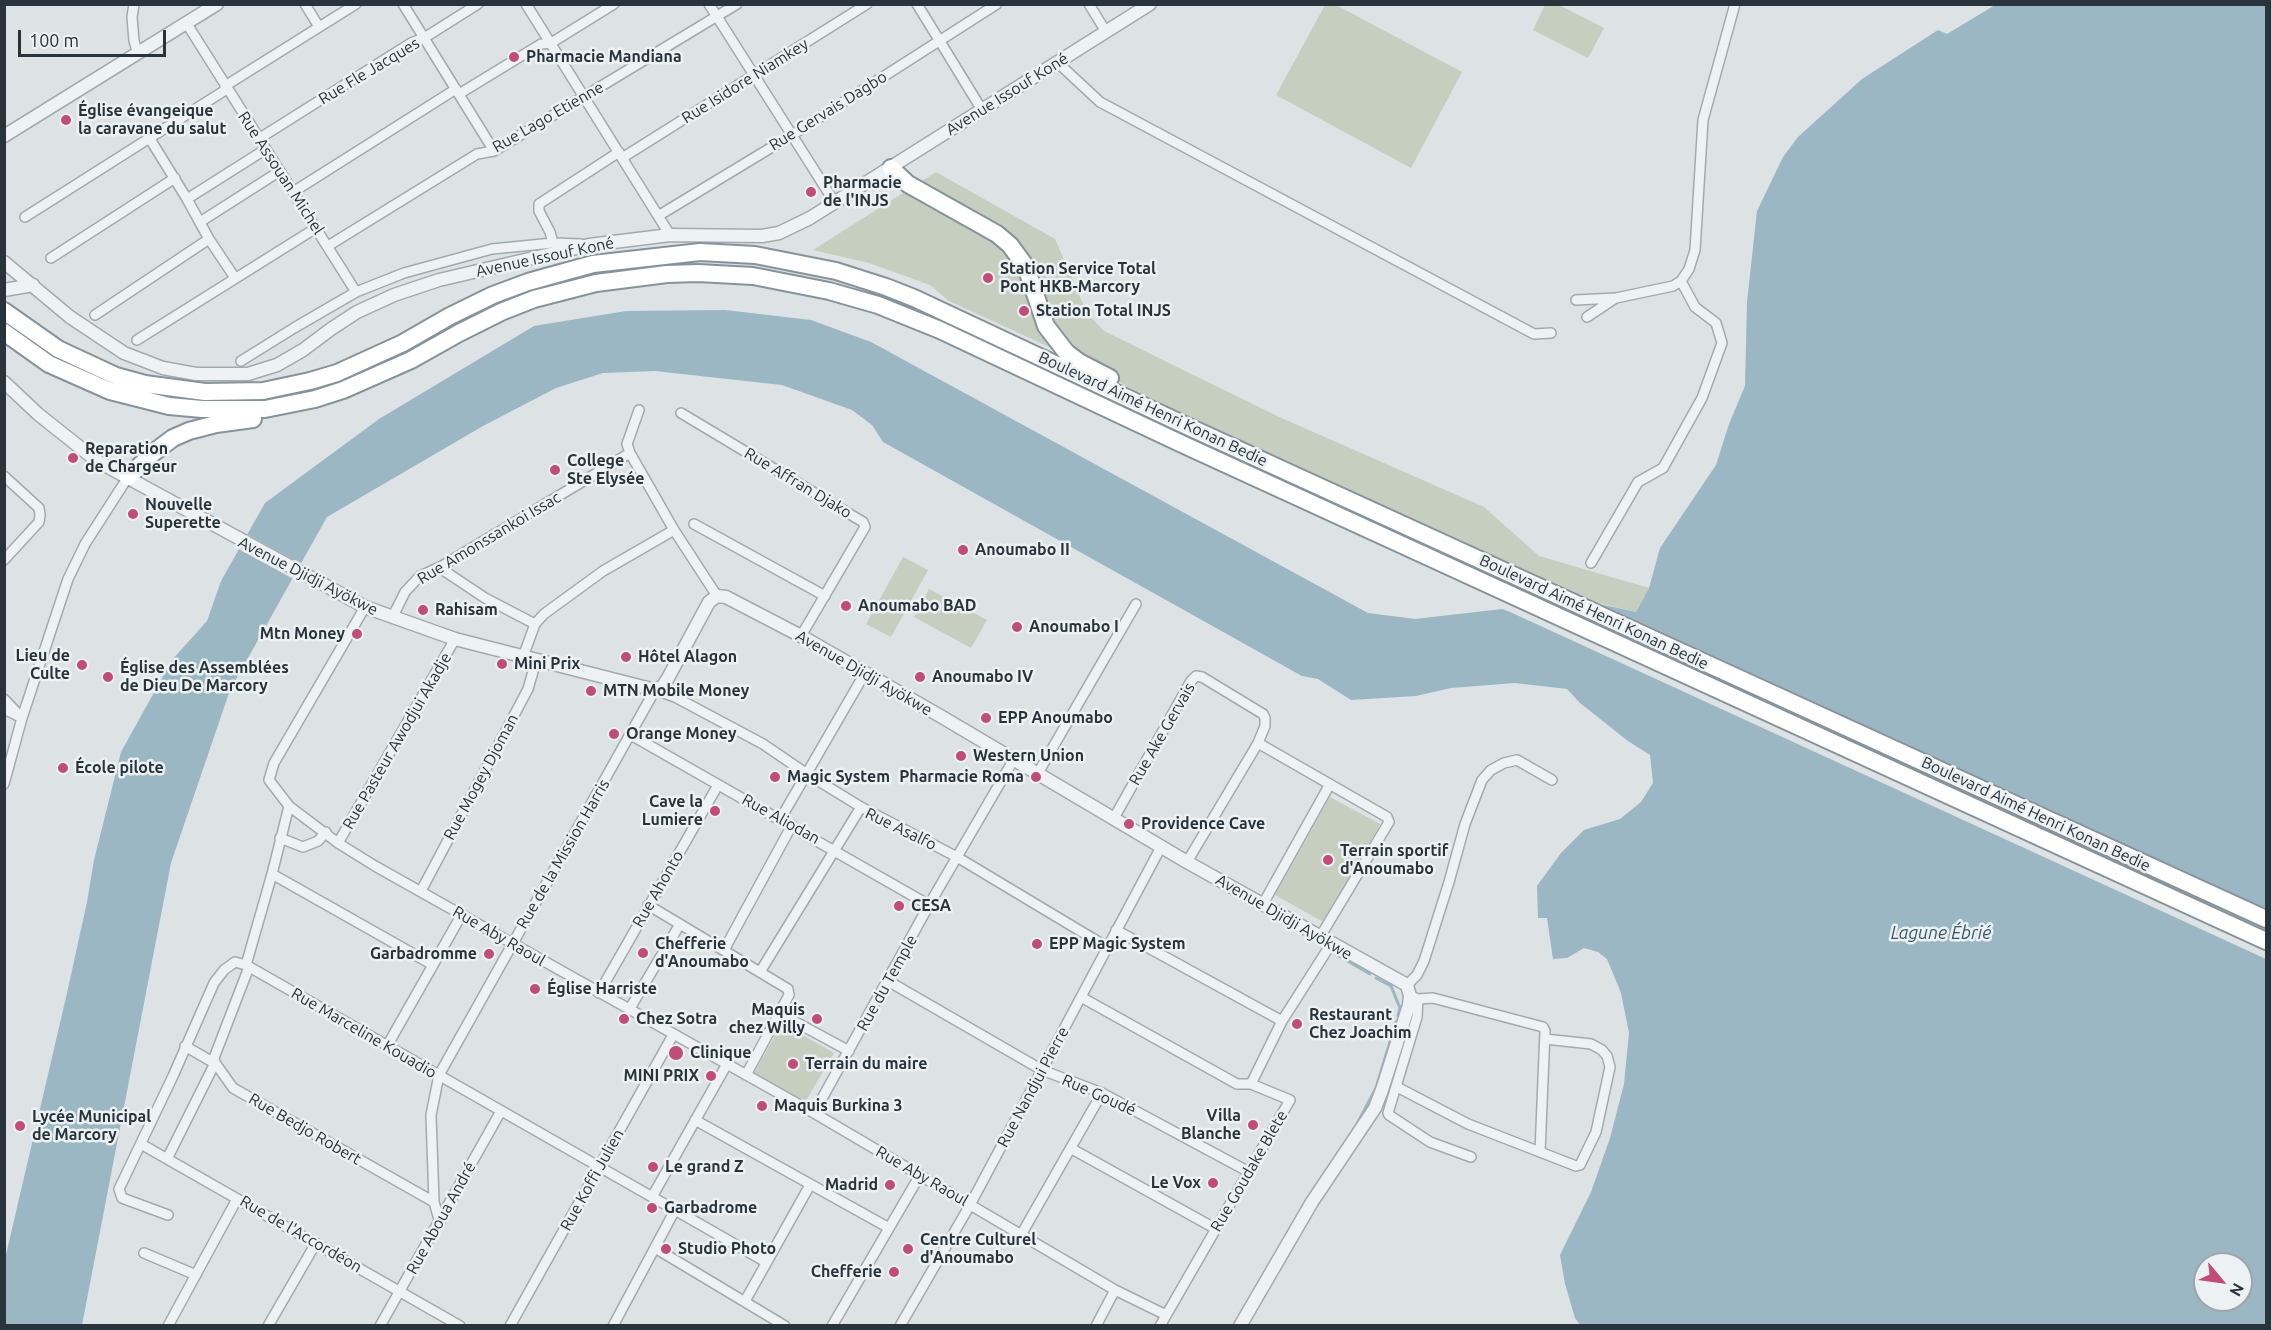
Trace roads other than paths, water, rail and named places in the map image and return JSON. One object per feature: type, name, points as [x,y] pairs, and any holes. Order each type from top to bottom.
[{"type":"highway","points":[[891,168],[908,184],[988,229],[1010,245],[1026,267],[1046,326],[1066,352],[1079,362],[1110,378],[1190,427]]},
{"type":"highway","name":"Boulevard Aimé Henri Konan Bedie","points":[[6,312],[58,349],[116,376],[145,384],[205,392],[263,391],[310,381],[355,366],[494,295],[560,272],[593,264],[700,252],[755,255],[818,267],[886,287],[2266,919]]},
{"type":"highway","name":"Boulevard Aimé Henri Konan Bedie","points":[[4,332],[49,364],[110,391],[140,400],[202,410],[265,409],[315,399],[371,379],[501,312],[564,290],[596,283],[668,274],[698,273],[753,276],[839,293],[878,305],[923,323],[2266,942]]},
{"type":"highway","points":[[129,477],[153,453],[173,438],[216,424],[273,416],[289,405]]},
{"type":"street","points":[[134,4],[132,18],[134,41],[138,54]]},
{"type":"street","points":[[4,136],[217,4]]},
{"type":"street","points":[[305,4],[319,27]]},
{"type":"street","points":[[25,217],[150,139],[356,4]]},
{"type":"street","points":[[403,4],[494,151]]},
{"type":"street","name":"Rue Fle Jacques","points":[[260,138],[411,43],[424,38],[478,4]]},
{"type":"street","points":[[526,4],[670,235]]},
{"type":"street","points":[[293,192],[457,92],[541,44],[551,43],[614,4]]},
{"type":"street","points":[[709,4],[835,203]]},
{"type":"street","name":"Rue Lago Etienne","points":[[328,246],[477,154],[494,151],[577,100],[585,98],[737,4]]},
{"type":"street","name":"Rue Isidore Niamkey","points":[[553,243],[550,232],[538,211],[539,204],[867,4]]},
{"type":"street","points":[[917,4],[982,110]]},
{"type":"street","name":"Rue Gervais Dagbo","points":[[658,216],[792,135],[997,4]]},
{"type":"street","points":[[1089,4],[1106,32]]},
{"type":"street","name":"Avenue Issouf Koné","points":[[4,262],[70,317],[124,353],[163,368],[196,374],[248,374],[276,365],[303,350],[357,312],[394,295],[439,280],[589,245],[670,235],[762,236],[779,233],[835,203],[1150,4]]},
{"type":"street","points":[[1576,300],[1616,298],[1673,286],[1689,269],[1695,250],[1703,120],[1735,4]]},
{"type":"street","name":"Rue Assouan Michel","points":[[187,24],[356,292]]},
{"type":"street","points":[[1057,62],[1100,102],[1534,334],[1551,333]]},
{"type":"street","points":[[150,139],[187,198],[209,239],[236,278]]},
{"type":"street","points":[[187,198],[266,149]]},
{"type":"street","points":[[200,222],[280,171]]},
{"type":"street","points":[[51,258],[175,178]]},
{"type":"street","points":[[137,340],[316,228]]},
{"type":"street","points":[[95,315],[209,239]]},
{"type":"street","points":[[241,362],[356,292],[446,260],[492,249],[553,243],[589,245]]},
{"type":"street","points":[[4,276],[17,272]]},
{"type":"street","points":[[1591,563],[1638,482],[1663,468],[1702,398],[1722,343],[1716,323],[1695,307],[1681,280]]},
{"type":"street","points":[[4,290],[33,285]]},
{"type":"street","points":[[1587,317],[1616,298]]},
{"type":"street","name":"Avenue Djidji Ayökwe","points":[[4,382],[66,438],[97,461],[365,607],[455,639],[654,690]]},
{"type":"street","points":[[639,410],[627,444],[630,453],[674,530],[717,596],[710,602],[663,686],[654,690]]},
{"type":"street","name":"Rue Affran Djako","points":[[681,413],[863,522],[865,527],[801,636]]},
{"type":"street","name":"Rue Amonssankoi Issac","points":[[392,618],[405,592],[420,576],[440,568],[630,453]]},
{"type":"street","points":[[4,476],[39,508],[40,515],[39,522],[4,560]]},
{"type":"street","points":[[4,784],[22,718],[68,579],[85,544],[129,477]]},
{"type":"street","points":[[693,524],[825,596]]},
{"type":"street","points":[[522,657],[535,624],[544,614],[576,589],[674,530]]},
{"type":"street","points":[[440,568],[485,598],[535,624]]},
{"type":"street","name":"Avenue Djidji Ayökwe","points":[[717,596],[726,597],[801,636],[1161,847],[1326,940],[1412,994]]},
{"type":"street","points":[[1038,773],[1136,604]]},
{"type":"street","name":"Rue Aby Raoul","points":[[365,607],[274,764],[269,780],[289,806],[338,843],[512,944],[814,1113],[1115,1290],[1166,1315]]},
{"type":"street","name":"Rue Pasteur Awodjui Akadje","points":[[338,843],[455,639]]},
{"type":"street","name":"Rue Mogey Djoman","points":[[421,891],[528,688],[536,660]]},
{"type":"street","points":[[781,818],[865,673]]},
{"type":"street","name":"Rue Ake Gervais","points":[[1114,818],[1196,676],[1202,677],[1263,714],[1265,726],[1258,743],[1187,862]]},
{"type":"street","points":[[654,690],[675,697],[763,744],[861,807]]},
{"type":"street","name":"Rue de la Mission Harris","points":[[440,1223],[434,1202],[431,1115],[439,1075],[631,735],[654,690]]},
{"type":"street","points":[[4,699],[22,718]]},
{"type":"street","points":[[4,709],[22,718]]},
{"type":"street","name":"Rue Aliodan","points":[[631,735],[781,818],[929,905]]},
{"type":"street","points":[[1081,997],[1238,1084],[1251,1084],[1282,1021],[1389,822],[1383,814],[1258,743]]},
{"type":"street","name":"Rue du Temple","points":[[814,1113],[929,905],[1014,759]]},
{"type":"street","points":[[1240,1326],[1312,1202],[1375,1107],[1417,975],[1424,961],[1465,824],[1482,780],[1491,770],[1504,763],[1517,760],[1552,780]]},
{"type":"street","points":[[1263,904],[1330,784]]},
{"type":"street","name":"Rue Ahonto","points":[[599,993],[718,785]]},
{"type":"street","points":[[167,1158],[215,1063],[214,1058],[247,966],[289,806]]},
{"type":"street","name":"Rue Asalfo","points":[[760,972],[861,807],[957,857],[1107,947]]},
{"type":"street","points":[[724,950],[792,825]]},
{"type":"street","points":[[280,838],[303,848],[318,841],[326,832]]},
{"type":"street","name":"Rue Nandjui Pierre","points":[[900,1326],[970,1205],[1161,847]]},
{"type":"street","points":[[272,874],[433,965]]},
{"type":"street","points":[[648,905],[790,992],[746,1075]]},
{"type":"street","points":[[387,1046],[462,914]]},
{"type":"street","points":[[629,1010],[680,924]]},
{"type":"street","points":[[1116,930],[1282,1021]]},
{"type":"street","points":[[168,1215],[122,1198],[119,1189],[214,983],[224,970],[235,962],[247,966]]},
{"type":"street","name":"Rue Marceline Kouadio","points":[[247,966],[766,1262]]},
{"type":"street","name":"Rue Goudé","points":[[888,981],[1042,1070],[1102,1093],[1249,1172]]},
{"type":"street","points":[[1412,994],[1543,1026],[1545,1039],[1540,1152]]},
{"type":"street","points":[[1412,994],[1417,1017],[1388,1113],[1392,1118],[1430,1142],[1471,1157]]},
{"type":"street","points":[[779,1013],[849,1051]]},
{"type":"street","name":"Rue Koffi Julien","points":[[510,1326],[673,1035]]},
{"type":"street","points":[[1396,1087],[1468,1124],[1576,1166],[1580,1165],[1596,1132],[1610,1067],[1607,1056],[1591,1044],[1545,1039]]},
{"type":"street","name":"Rue Bedjo Robert","points":[[185,1046],[215,1063],[233,1088],[434,1202]]},
{"type":"street","points":[[652,1197],[726,1064]]},
{"type":"street","name":"Rue Goudake Blete","points":[[1160,1326],[1290,1100],[1251,1084]]},
{"type":"street","points":[[1021,1235],[1102,1093]]},
{"type":"street","name":"Rue Aboua André","points":[[380,1326],[501,1111]]},
{"type":"street","points":[[695,1120],[889,1228]]},
{"type":"street","name":"Rue de l'Accordéon","points":[[141,1144],[460,1326]]},
{"type":"street","points":[[1072,1149],[1216,1229]]},
{"type":"street","points":[[832,1326],[920,1175]]},
{"type":"street","points":[[745,1301],[810,1185]]},
{"type":"street","points":[[168,1326],[237,1198]]},
{"type":"street","points":[[613,1326],[675,1210]]},
{"type":"street","points":[[268,1326],[316,1243]]},
{"type":"street","points":[[654,1248],[785,1326]]},
{"type":"street","points":[[144,1253],[196,1275]]},
{"type":"street","points":[[1096,1326],[1115,1290]]},
{"type":"water","name":"Lagune Ébrié","points":[[1995,5],[2266,5],[2266,1325],[1580,1325],[1575,1318],[1565,1284],[1560,1255],[1591,1192],[1610,1138],[1624,1084],[1629,1033],[1621,993],[1607,959],[1598,952],[1584,948],[1567,958],[1553,959],[1547,918],[1538,918],[1537,886],[1561,853],[1584,830],[1620,819],[1641,802],[1653,783],[1650,755],[1628,741],[1580,703],[1567,689],[1515,683],[1451,688],[1416,696],[1351,700],[1318,679],[1302,676],[883,442],[872,425],[852,410],[782,385],[655,371],[603,373],[556,388],[483,426],[327,517],[230,690],[171,863],[82,1325],[5,1326],[5,1259],[67,993],[94,860],[121,752],[172,660],[207,621],[221,581],[265,503],[379,419],[534,326],[626,311],[725,310],[811,320],[871,342],[1368,613],[1415,619],[1502,609],[1508,611],[1604,605],[1636,612],[1649,588],[1660,548],[1716,465],[1729,424],[1745,386],[1747,302],[1757,211],[1783,157],[1798,137],[1862,79],[1938,30],[1947,34]]},
{"type":"waterway","points":[[1332,952],[1370,974]]},
{"type":"waterway","points":[[1376,978],[1391,986],[1400,1008],[1398,1016]]},
{"type":"waterway","points":[[1357,1124],[1376,1088],[1396,1022]]},
{"type":"place","name":"Pharmacie Mandiana","points":[[514,57]]},
{"type":"place","name":"Église évangeique la caravane du salut","points":[[66,120]]},
{"type":"place","name":"Pharmacie de l'INJS","points":[[811,192]]},
{"type":"place","name":"Station Service Total Pont HKB-Marcory","points":[[988,278]]},
{"type":"place","name":"Station Total INJS","points":[[1024,311]]},
{"type":"place","name":"Reparation de Chargeur","points":[[73,458]]},
{"type":"place","name":"College Ste Elysée","points":[[555,470]]},
{"type":"place","name":"Nouvelle Superette","points":[[133,514]]},
{"type":"place","name":"Anoumabo II","points":[[963,550]]},
{"type":"place","name":"Anoumabo BAD","points":[[846,606]]},
{"type":"place","name":"Rahisam","points":[[423,610]]},
{"type":"place","name":"Anoumabo I","points":[[1017,627]]},
{"type":"place","name":"Mtn Money","points":[[357,634]]},
{"type":"place","name":"Hôtel Alagon","points":[[626,657]]},
{"type":"place","name":"Mini Prix","points":[[502,664]]},
{"type":"place","name":"Lieu de Culte","points":[[82,665]]},
{"type":"place","name":"Église des Assemblées de Dieu De Marcory","points":[[108,677]]},
{"type":"place","name":"Anoumabo IV","points":[[920,677]]},
{"type":"place","name":"MTN Mobile Money","points":[[591,691]]},
{"type":"place","name":"EPP Anoumabo","points":[[986,718]]},
{"type":"place","name":"Orange Money","points":[[614,734]]},
{"type":"place","name":"Western Union","points":[[961,756]]},
{"type":"place","name":"École pilote","points":[[63,768]]},
{"type":"place","name":"Magic System","points":[[775,777]]},
{"type":"place","name":"Pharmacie Roma","points":[[1036,777]]},
{"type":"place","name":"Cave la Lumiere","points":[[715,811]]},
{"type":"place","name":"Providence Cave","points":[[1129,824]]},
{"type":"place","name":"Terrain sportif d'Anoumabo","points":[[1328,860]]},
{"type":"place","name":"CESA","points":[[899,906]]},
{"type":"place","name":"EPP Magic System","points":[[1037,944]]},
{"type":"place","name":"Chefferie d'Anoumabo","points":[[643,953]]},
{"type":"place","name":"Garbadromme","points":[[489,954]]},
{"type":"place","name":"Église Harriste","points":[[535,989]]},
{"type":"place","name":"Chez Sotra","points":[[624,1019]]},
{"type":"place","name":"Maquis chez Willy","points":[[817,1019]]},
{"type":"place","name":"Restaurant Chez Joachim","points":[[1297,1024]]},
{"type":"place","name":"Clinique","points":[[676,1053]]},
{"type":"place","name":"Terrain du maire","points":[[793,1064]]},
{"type":"place","name":"MINI PRIX","points":[[711,1076]]},
{"type":"place","name":"Maquis Burkina 3","points":[[762,1106]]},
{"type":"place","name":"Villa Blanche","points":[[1253,1125]]},
{"type":"place","name":"Lycée Municipal de Marcory","points":[[20,1126]]},
{"type":"place","name":"Le grand Z","points":[[653,1167]]},
{"type":"place","name":"Le Vox","points":[[1213,1183]]},
{"type":"place","name":"Madrid","points":[[890,1185]]},
{"type":"place","name":"Garbadrome","points":[[652,1208]]},
{"type":"place","name":"Studio Photo","points":[[666,1249]]},
{"type":"place","name":"Centre Culturel d'Anoumabo","points":[[908,1249]]},
{"type":"place","name":"Chefferie","points":[[894,1272]]}]
